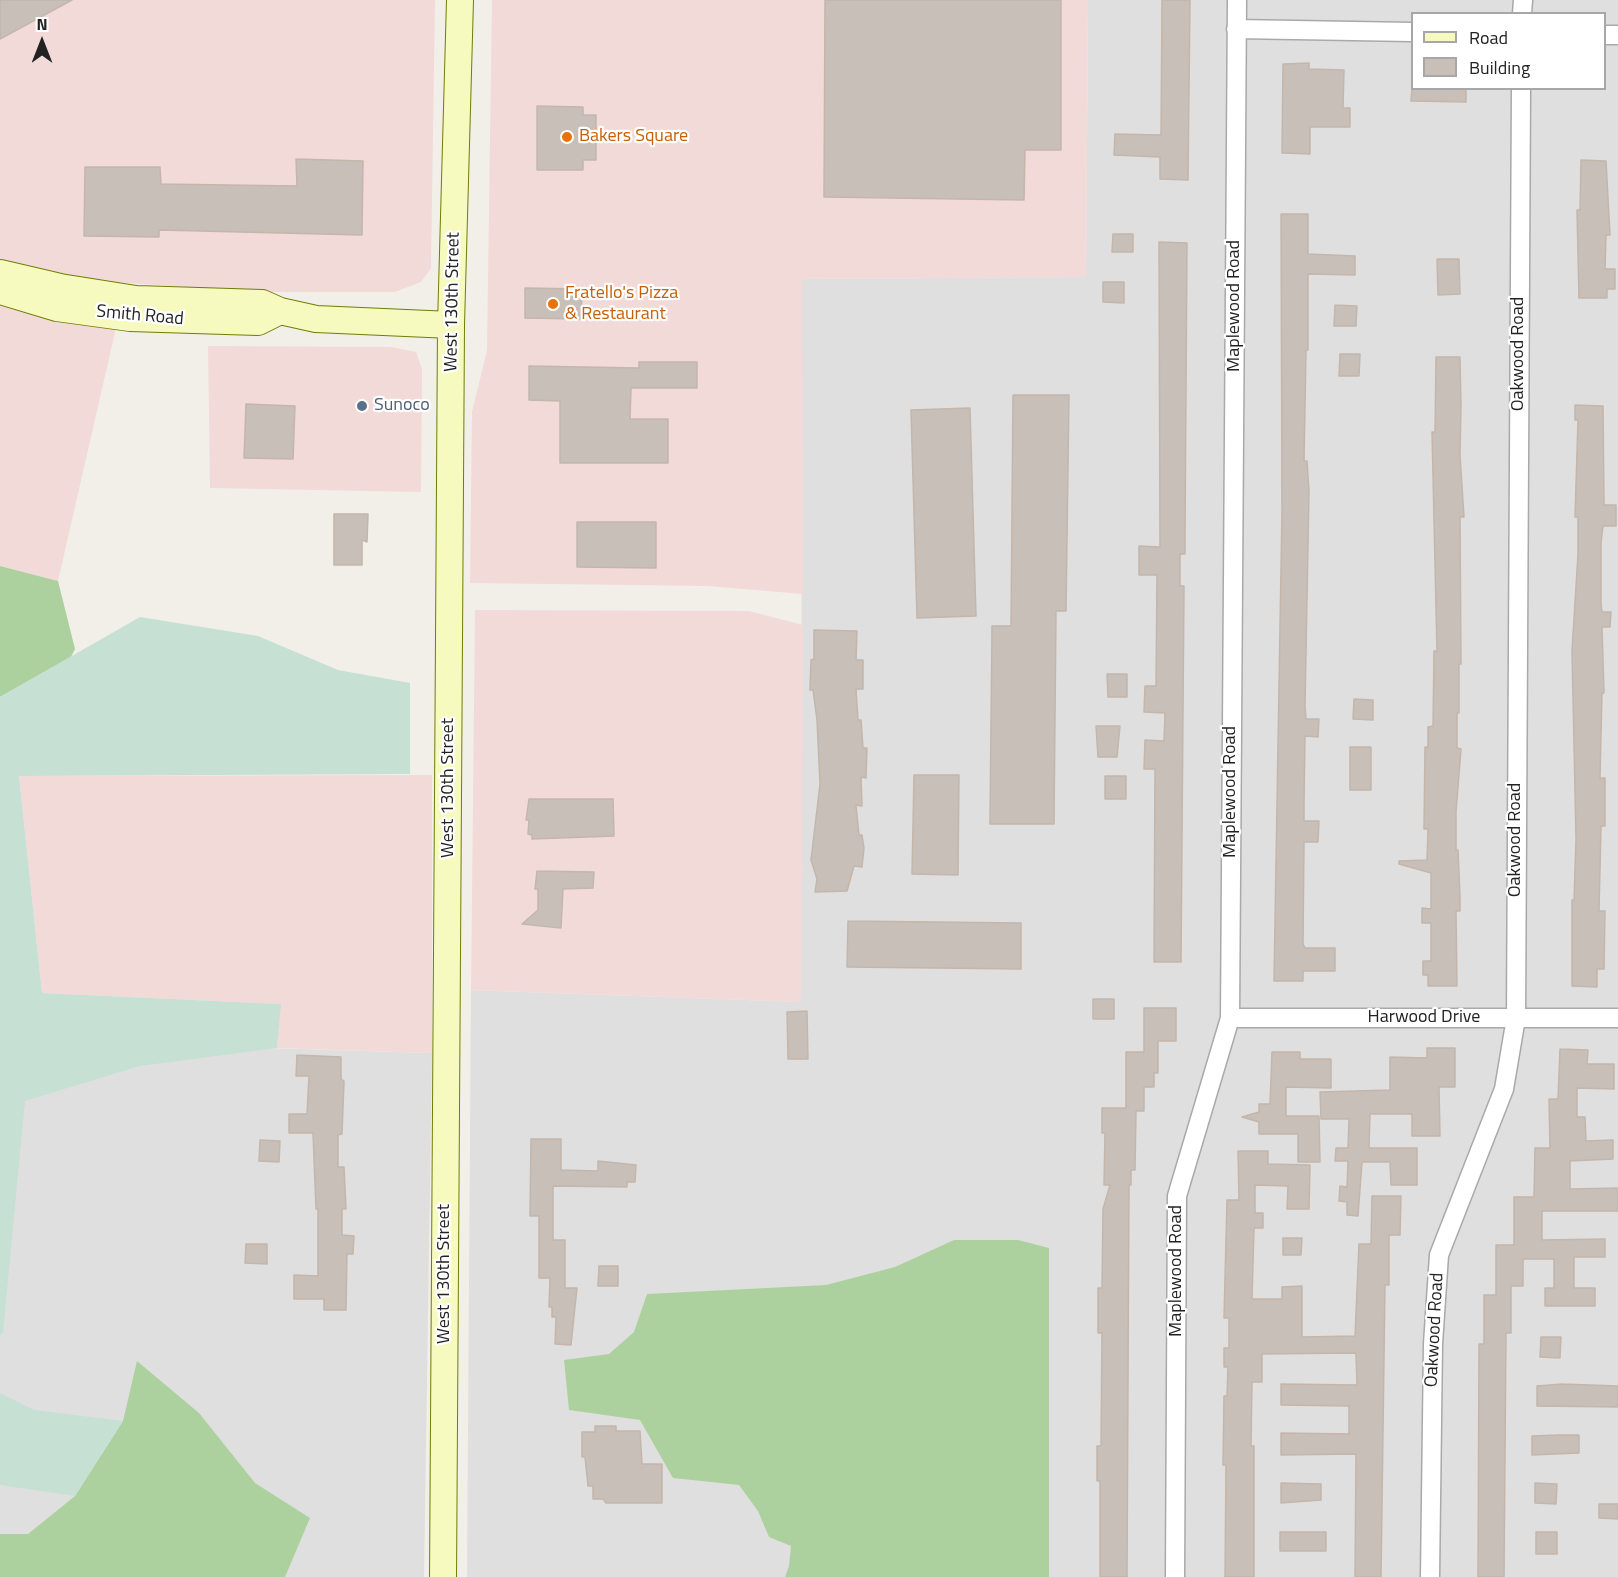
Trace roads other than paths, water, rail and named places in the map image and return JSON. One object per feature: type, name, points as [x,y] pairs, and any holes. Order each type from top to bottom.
[{"type":"main road","name":"West 130th Street","points":[[443,1577],[451,325],[460,0]]},
{"type":"main road","name":"Smith Road","points":[[0,273],[60,287],[136,298],[262,303],[280,311],[316,320],[451,325]]},
{"type":"main road","name":"Smith Road","points":[[0,291],[57,308],[130,318],[258,322],[280,311]]},
{"type":"street","name":"Maplewood Road","points":[[1175,1577],[1177,1196],[1230,1018],[1237,0]]},
{"type":"street","points":[[1236,29],[1411,32]]},
{"type":"street","name":"Oakwood Road","points":[[1430,1577],[1433,1344],[1439,1255],[1504,1089],[1516,1018],[1521,90]]},
{"type":"street","name":"Harwood Drive","points":[[1230,1018],[1618,1018]]},
{"type":"place","name":"Bakers Square","points":[[567,137]]},
{"type":"place","name":"Fratello's Pizza & Restaurant","points":[[553,304]]},
{"type":"place","name":"Sunoco","points":[[362,406]]}]
